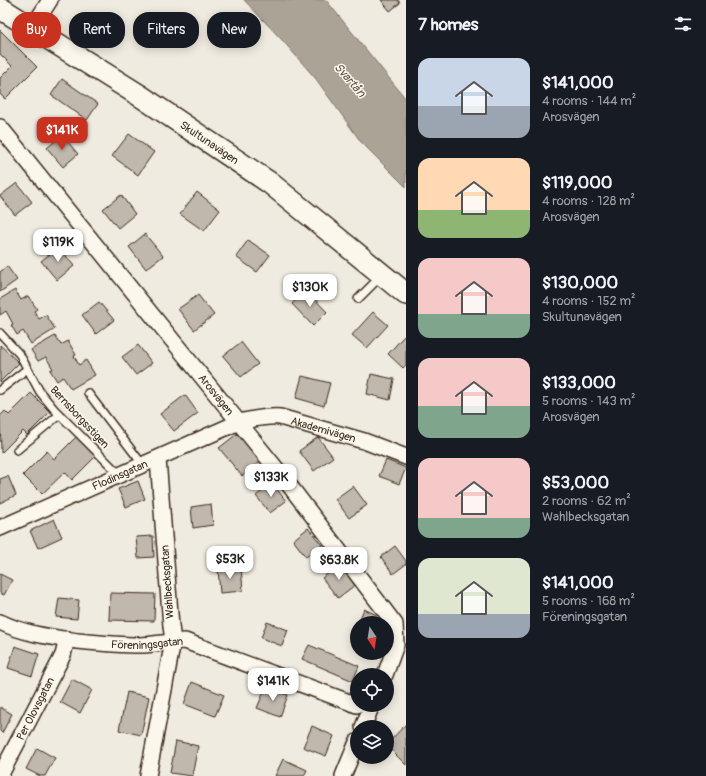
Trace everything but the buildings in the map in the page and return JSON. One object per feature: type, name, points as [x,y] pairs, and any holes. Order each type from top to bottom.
[{"type":"street","points":[[42,12],[50,0]]},
{"type":"street","name":"Skultunavägen","points":[[0,8],[12,16]]},
{"type":"street","name":"Skultunavägen","points":[[61,46],[148,101],[270,183],[406,294]]},
{"type":"street","name":"Arosvägen","points":[[0,127],[284,477],[395,624],[401,645],[389,668]]},
{"type":"street","name":"Akademivägen","points":[[239,422],[259,417],[280,417],[364,441],[406,457]]},
{"type":"street","name":"Flodinsgatan","points":[[0,528],[239,422]]},
{"type":"street","name":"Wahlbecksgatan","points":[[148,776],[173,641],[158,459]]},
{"type":"street","name":"Föreningsgatan","points":[[0,622],[25,632],[47,637],[106,644],[141,645],[185,641],[350,701]]},
{"type":"street","name":"Per Olovsgatan","points":[[0,776],[63,655],[67,639]]},
{"type":"street","points":[[343,776],[350,759]]},
{"type":"lane","points":[[358,299],[382,274]]},
{"type":"lane","name":"Bernsborgsstigen","points":[[0,333],[20,355],[26,369],[40,392],[120,475]]},
{"type":"lane","points":[[0,390],[26,369]]},
{"type":"lane","points":[[88,393],[143,465]]},
{"type":"lane","points":[[17,450],[60,414]]},
{"type":"water","name":"Svartån","points":[[244,0],[326,0],[406,99],[406,187],[361,142],[316,79],[261,18],[261,12],[255,12]]}]
